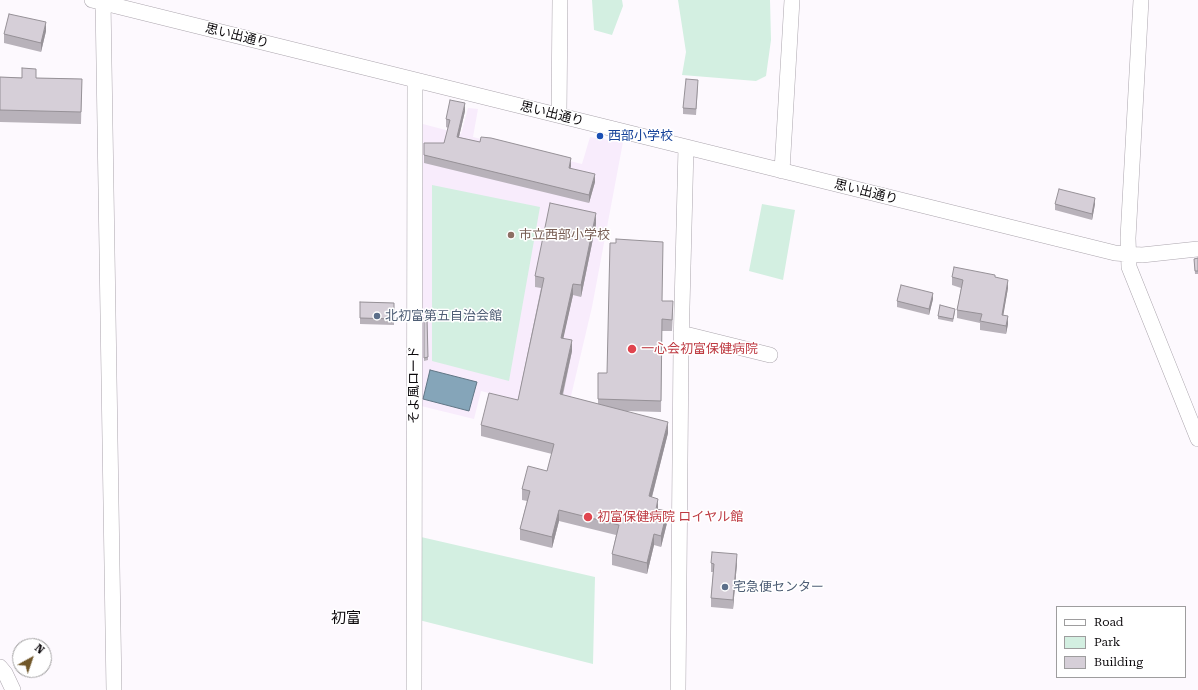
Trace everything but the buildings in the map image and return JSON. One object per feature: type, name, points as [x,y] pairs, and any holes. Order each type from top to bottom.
[{"type":"street","points":[[559,115],[560,0]]},
{"type":"street","points":[[782,171],[792,0]]},
{"type":"street","points":[[1141,0],[1128,254],[1129,267],[1198,439]]},
{"type":"street","points":[[99,1],[114,690]]},
{"type":"street","name":"思い出通り","points":[[99,1],[1115,253],[1142,255],[1198,249]]},
{"type":"street","name":"そよ風ロード","points":[[414,690],[415,80]]},
{"type":"street","points":[[678,690],[681,333],[686,147]]},
{"type":"street","points":[[681,333],[770,355]]},
{"type":"street","points":[[0,668],[5,673],[14,690]]},
{"type":"shaded area","name":"市立西部小学校","points":[[468,108],[478,109],[473,137],[582,164],[590,137],[623,142],[592,307],[567,413],[481,391],[474,419],[417,405],[419,123],[461,134]]},
{"type":"green space","points":[[592,0],[622,0],[623,6],[612,35],[594,30]]},
{"type":"green space","points":[[678,0],[770,0],[771,40],[766,76],[756,81],[682,75],[686,52]]},
{"type":"green space","points":[[432,185],[540,207],[509,381],[432,361]]},
{"type":"green space","points":[[762,204],[795,210],[783,280],[749,271]]},
{"type":"green space","points":[[421,537],[595,577],[593,664],[419,620]]},
{"type":"water","points":[[430,370],[477,382],[469,411],[423,399]]},
{"type":"place","name":"西部小学校","points":[[600,136]]},
{"type":"place","name":"市立西部小学校","points":[[511,235]]},
{"type":"place","name":"北初富第五自治会館","points":[[377,316]]},
{"type":"place","name":"一心会初富保健病院","points":[[632,349]]},
{"type":"place","name":"初富保健病院 ロイヤル館","points":[[588,517]]},
{"type":"place","name":"宅急便センター","points":[[725,587]]},
{"type":"district","name":"初富","points":[[346,619]]}]
